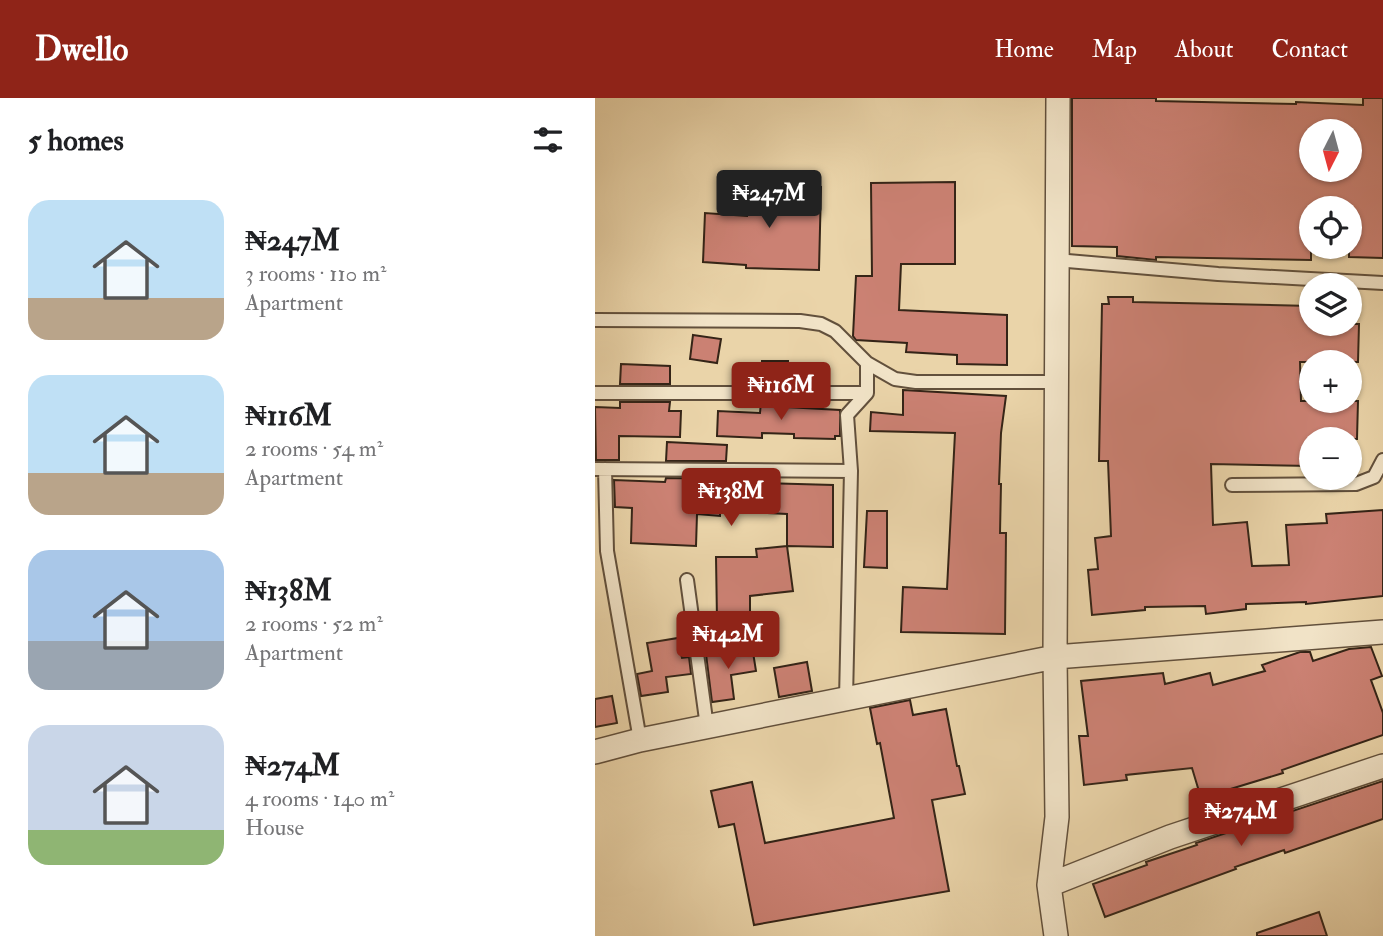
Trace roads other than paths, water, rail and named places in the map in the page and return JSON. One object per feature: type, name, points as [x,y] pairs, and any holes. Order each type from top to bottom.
[{"type":"street","points":[[1056,936],[1049,885],[1057,817],[1055,657],[1058,98]]},
{"type":"street","points":[[595,752],[641,740],[1055,657],[1383,632]]},
{"type":"street","points":[[1049,885],[1170,837],[1383,766]]},
{"type":"lane","points":[[1056,260],[1218,274],[1383,283]]},
{"type":"lane","points":[[595,320],[800,321],[821,324],[835,331],[867,363],[895,379],[916,382],[1056,382]]},
{"type":"lane","points":[[846,699],[851,471],[847,415],[867,393],[867,363]]},
{"type":"lane","points":[[595,393],[867,393]]},
{"type":"lane","points":[[1232,485],[1356,484],[1374,477],[1383,460]]},
{"type":"lane","points":[[641,740],[607,551],[600,469],[851,471]]},
{"type":"lane","points":[[687,580],[706,727]]}]
